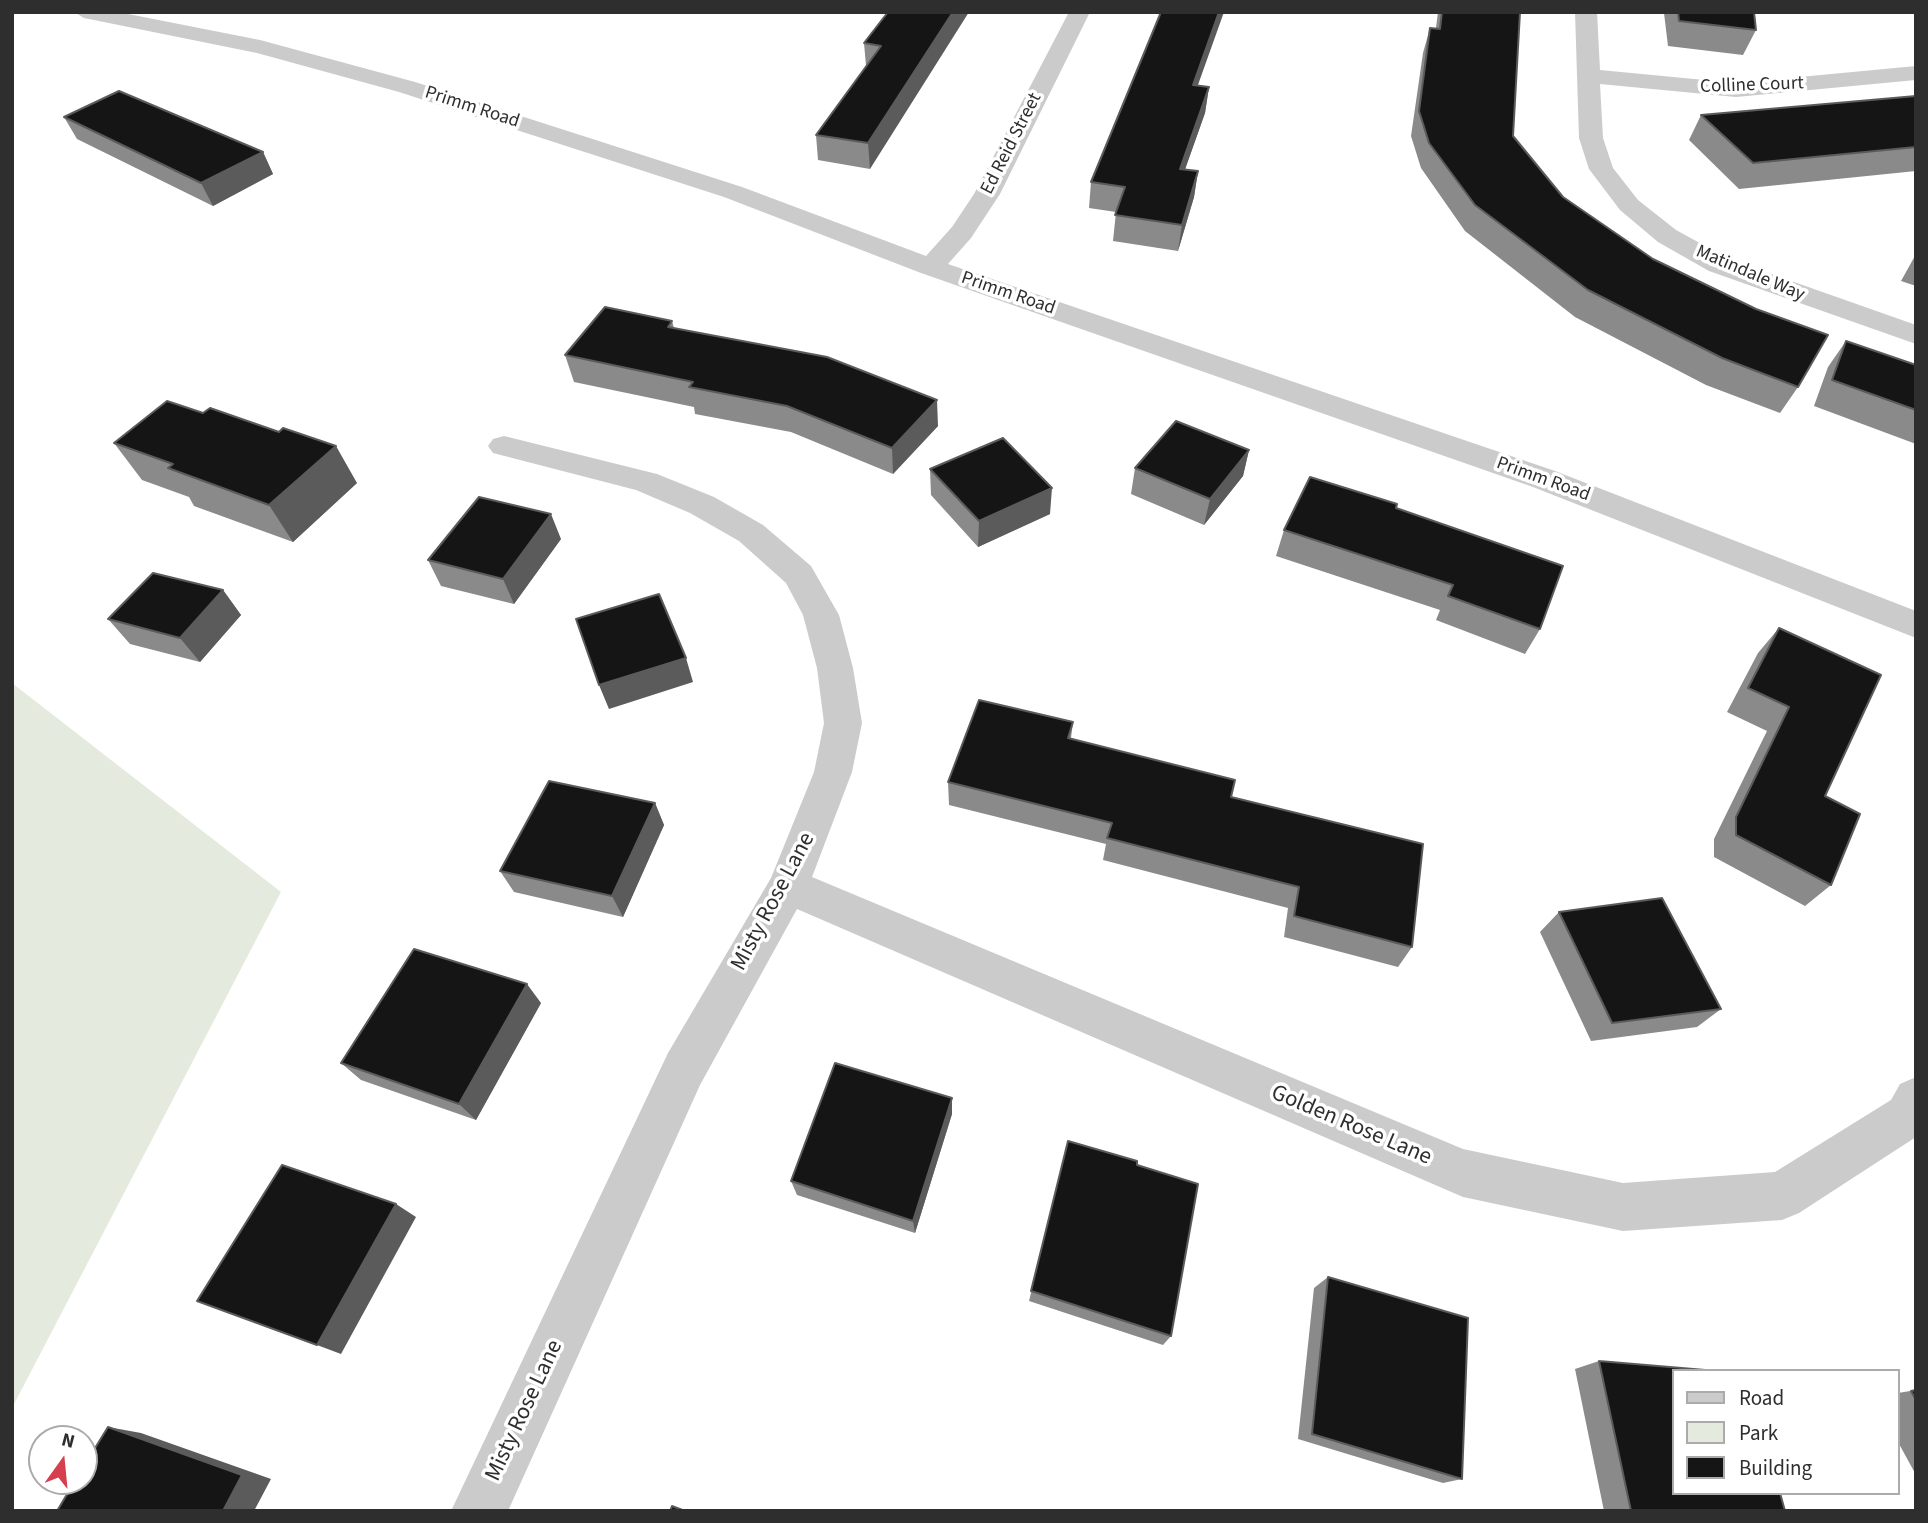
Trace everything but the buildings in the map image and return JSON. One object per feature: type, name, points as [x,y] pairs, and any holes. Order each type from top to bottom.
[{"type":"street","name":"Primm Road","points":[[84,12],[260,47],[407,87],[733,192],[931,267],[1544,479],[1916,625]]},
{"type":"street","name":"Ed Reid Street","points":[[931,267],[962,232],[987,194],[1080,12]]},
{"type":"street","name":"Matindale Way","points":[[1586,12],[1591,138],[1601,169],[1629,205],[1667,236],[1718,265],[1916,335]]},
{"type":"street","name":"Colline Court","points":[[1589,76],[1736,90],[1916,73]]},
{"type":"street","name":"Misty Rose Lane","points":[[479,1511],[684,1069],[788,886],[833,772],[843,723],[835,668],[821,615],[799,576],[751,533],[702,505],[646,482],[504,446]]},
{"type":"street","name":"Golden Rose Lane","points":[[788,886],[1463,1173],[1623,1207],[1782,1196],[1907,1116],[1916,1100]]},
{"type":"green space","points":[[12,683],[281,892],[12,1408]]}]
